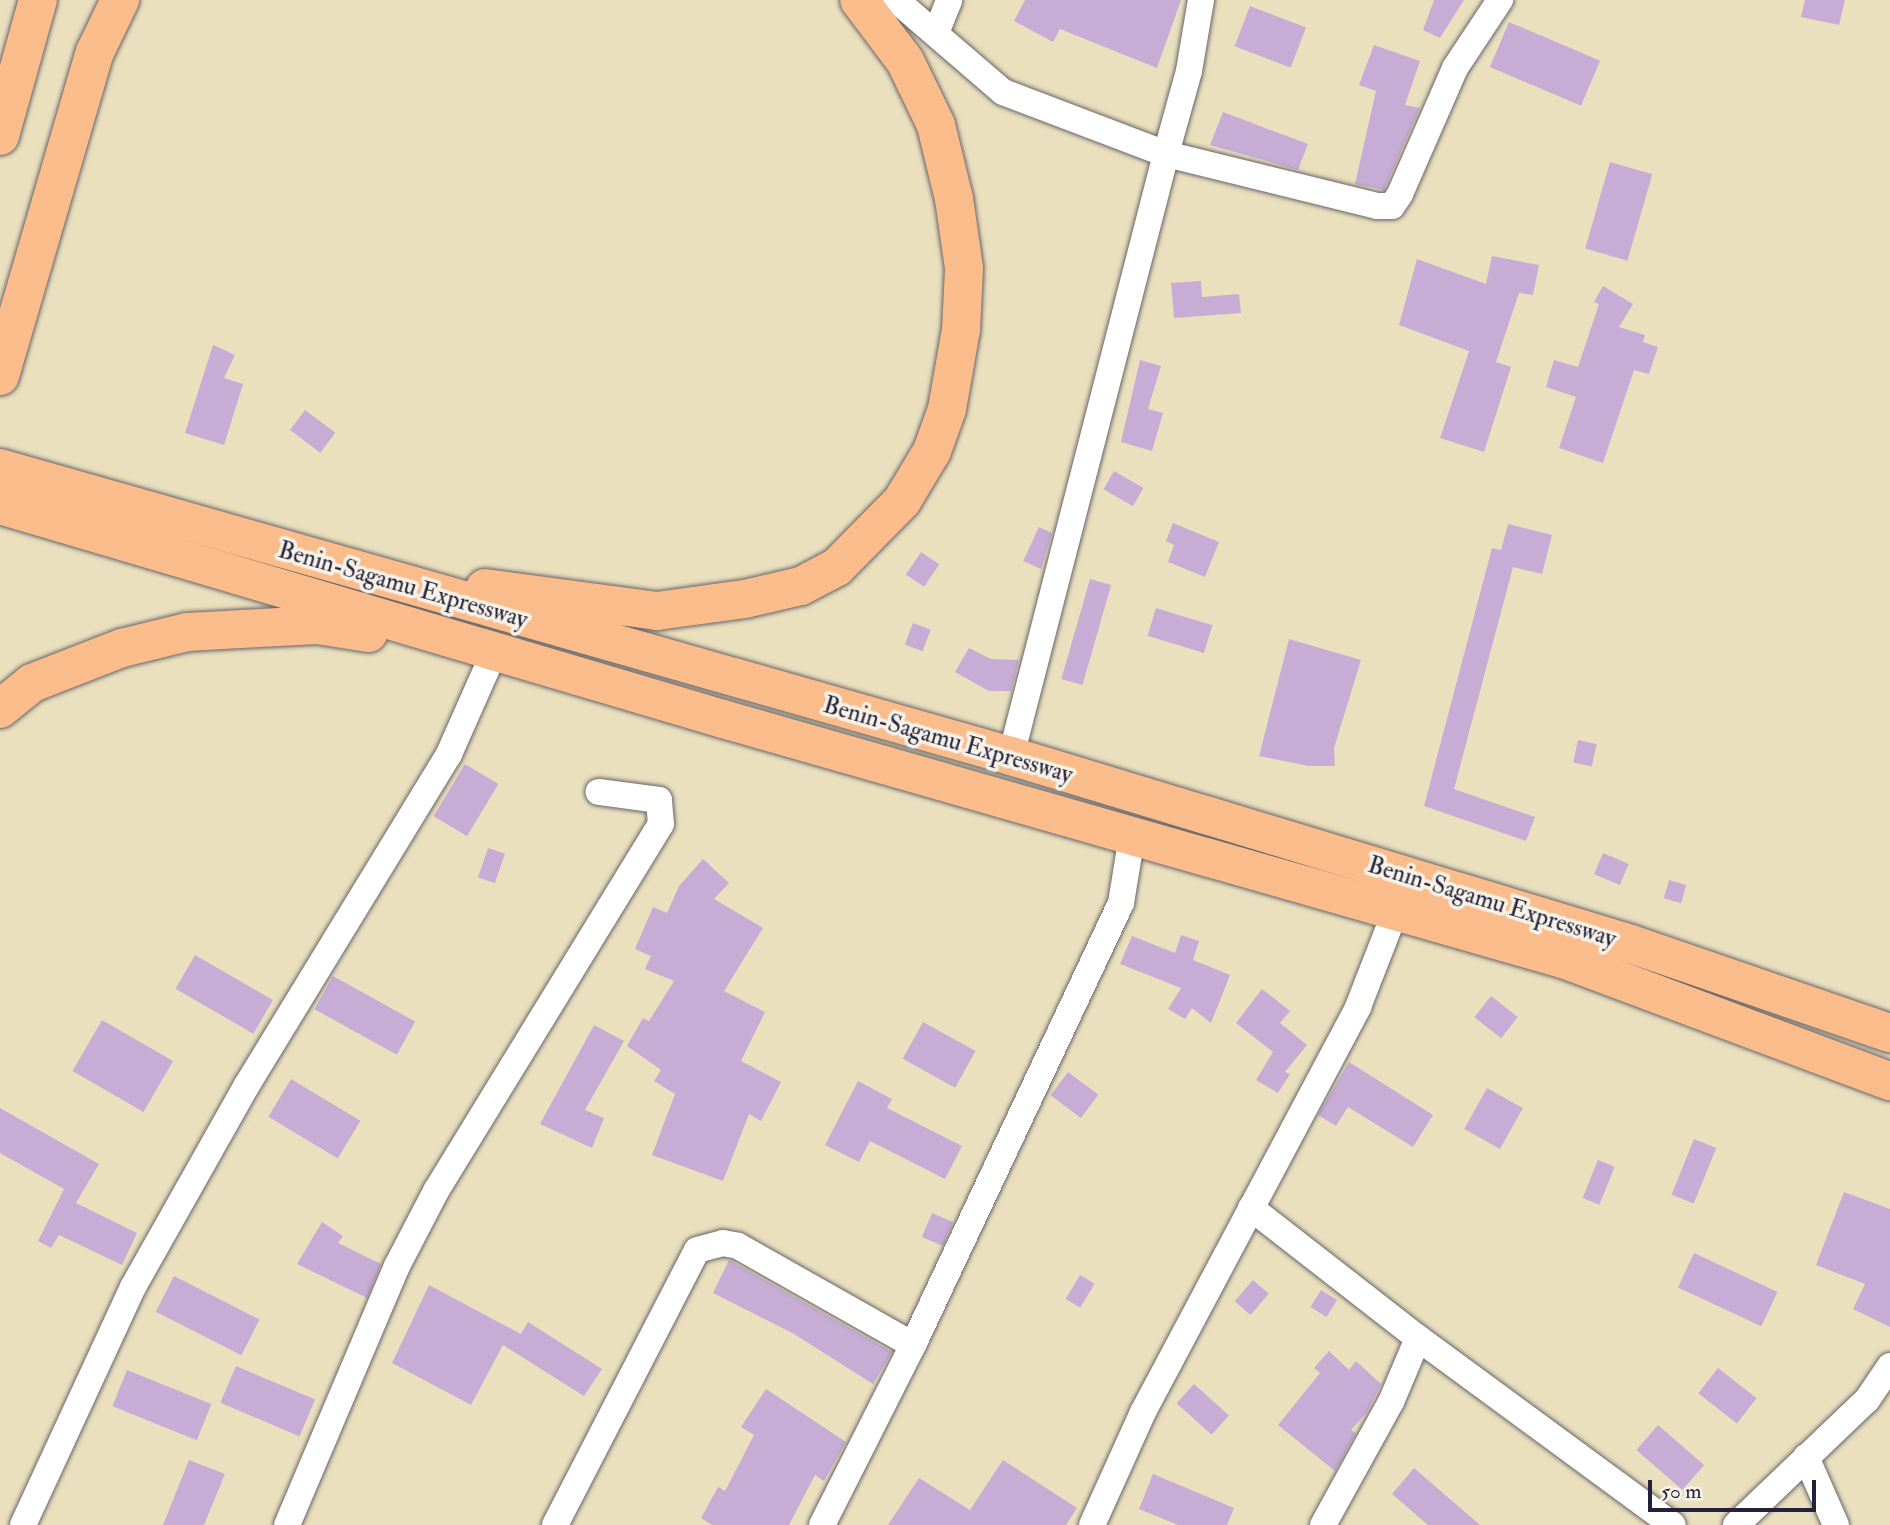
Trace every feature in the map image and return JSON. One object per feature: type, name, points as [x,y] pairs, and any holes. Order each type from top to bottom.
[{"type":"highway","points":[[0,136],[38,0]]},
{"type":"highway","points":[[0,376],[95,52],[120,0]]},
{"type":"highway","points":[[345,569],[657,611],[745,599],[801,586],[837,567],[869,538],[902,501],[932,451],[947,409],[961,330],[964,268],[954,199],[936,125],[905,61],[859,0]]},
{"type":"highway","name":"Benin-Sagamu Expressway","points":[[0,468],[49,499],[345,569],[1011,756],[1631,944],[1890,1033]]},
{"type":"highway","points":[[0,505],[49,499],[495,650],[1563,959],[1890,1081]]},
{"type":"highway","points":[[0,709],[32,683],[122,648],[187,632],[317,625],[495,650]]},
{"type":"street","points":[[896,0],[1003,92],[1166,154],[1391,206],[1455,68],[1500,0]]},
{"type":"street","points":[[936,33],[949,0]]},
{"type":"street","points":[[1011,756],[1189,71],[1201,0]]},
{"type":"street","points":[[23,1525],[133,1287],[247,1085],[449,754],[495,650]]},
{"type":"street","points":[[287,1525],[397,1266],[436,1191],[661,824],[659,800],[599,792]]},
{"type":"street","points":[[822,1525],[913,1345],[1121,903],[1132,836]]},
{"type":"street","points":[[1092,1525],[1143,1412],[1358,1007],[1395,912]]},
{"type":"street","points":[[1251,1208],[1418,1338],[1673,1525]]},
{"type":"street","points":[[555,1525],[697,1250],[723,1243],[738,1247],[913,1345]]},
{"type":"street","points":[[1323,1525],[1391,1402],[1418,1338]]},
{"type":"street","points":[[1736,1525],[1867,1400],[1890,1366]]},
{"type":"street","points":[[1806,1457],[1836,1525]]},
{"type":"building","points":[[1025,0],[1181,0],[1157,68],[1060,29],[1053,42],[1014,21]]},
{"type":"building","points":[[1434,0],[1464,0],[1440,38],[1423,30]]},
{"type":"building","points":[[1805,0],[1845,0],[1839,25],[1801,17]]},
{"type":"building","points":[[1250,6],[1306,28],[1291,68],[1235,46]]},
{"type":"building","points":[[1509,22],[1600,61],[1581,106],[1490,67]]},
{"type":"building","points":[[1374,45],[1420,61],[1405,105],[1420,108],[1384,190],[1355,184],[1376,91],[1359,85]]},
{"type":"building","points":[[1223,112],[1308,144],[1298,170],[1210,145]]},
{"type":"building","points":[[1610,162],[1652,174],[1627,261],[1585,249]]},
{"type":"building","points":[[1492,256],[1539,265],[1533,295],[1519,293],[1496,362],[1511,367],[1484,452],[1440,438],[1469,351],[1399,325],[1417,259],[1486,284]]},
{"type":"building","points":[[1201,281],[1202,297],[1239,294],[1241,313],[1174,318],[1171,283]]},
{"type":"building","points":[[1603,286],[1633,304],[1619,327],[1645,335],[1643,342],[1658,347],[1649,374],[1634,370],[1603,463],[1559,448],[1576,397],[1546,387],[1554,360],[1578,367],[1599,304],[1594,302]]},
{"type":"building","points":[[213,345],[235,355],[224,378],[243,384],[224,445],[185,433]]},
{"type":"building","points":[[1140,360],[1161,366],[1148,409],[1163,413],[1152,451],[1121,442]]},
{"type":"building","points":[[305,410],[335,433],[320,453],[290,430]]},
{"type":"building","points":[[1114,471],[1143,488],[1133,506],[1104,489]]},
{"type":"building","points":[[1173,523],[1219,542],[1205,577],[1168,562],[1174,545],[1166,541]]},
{"type":"building","points":[[1508,524],[1552,535],[1542,574],[1513,567],[1454,789],[1535,817],[1526,841],[1424,806],[1492,548],[1501,550]]},
{"type":"building","points":[[1039,527],[1052,533],[1041,569],[1023,561]]},
{"type":"building","points":[[921,552],[939,564],[924,587],[906,574]]},
{"type":"building","points":[[1090,579],[1111,585],[1082,685],[1061,679]]},
{"type":"building","points":[[1156,608],[1212,625],[1204,653],[1148,636]]},
{"type":"building","points":[[913,623],[931,630],[922,651],[905,644]]},
{"type":"building","points":[[1289,639],[1361,660],[1334,748],[1335,766],[1309,766],[1259,756]]},
{"type":"building","points":[[969,648],[991,659],[1019,660],[1011,691],[989,691],[955,672]]},
{"type":"building","points":[[1578,740],[1597,744],[1592,766],[1573,762]]},
{"type":"building","points":[[465,764],[498,784],[467,836],[434,816]]},
{"type":"building","points":[[488,848],[505,854],[495,883],[478,877]]},
{"type":"building","points":[[1603,853],[1629,864],[1620,885],[1594,874]]},
{"type":"building","points":[[703,859],[729,883],[714,899],[763,928],[724,991],[765,1012],[741,1061],[781,1082],[761,1121],[749,1114],[723,1181],[652,1155],[675,1094],[654,1081],[661,1070],[627,1046],[643,1018],[649,1021],[674,981],[645,969],[651,956],[635,949],[653,907],[667,913],[679,886]]},
{"type":"building","points":[[1669,880],[1686,885],[1681,903],[1664,898]]},
{"type":"building","points":[[1181,935],[1199,941],[1193,960],[1230,975],[1211,1023],[1192,1008],[1185,1019],[1168,1009],[1181,988],[1120,964],[1132,936],[1175,953]]},
{"type":"building","points":[[195,955],[273,1000],[253,1034],[176,989]]},
{"type":"building","points":[[333,976],[415,1022],[397,1055],[315,1009]]},
{"type":"building","points":[[1262,989],[1290,1011],[1280,1023],[1307,1045],[1285,1072],[1290,1074],[1278,1093],[1256,1080],[1273,1052],[1236,1023]]},
{"type":"building","points":[[1491,996],[1518,1017],[1501,1038],[1474,1017]]},
{"type":"building","points":[[102,1020],[173,1061],[144,1112],[72,1071]]},
{"type":"building","points":[[923,1022],[975,1051],[955,1088],[903,1059]]},
{"type":"building","points":[[594,1025],[624,1041],[585,1110],[604,1118],[592,1148],[540,1124]]},
{"type":"building","points":[[1349,1062],[1433,1115],[1413,1147],[1348,1107],[1336,1126],[1318,1115]]},
{"type":"building","points":[[1068,1072],[1098,1095],[1081,1118],[1051,1095]]},
{"type":"building","points":[[291,1079],[360,1121],[338,1158],[268,1117]]},
{"type":"building","points":[[858,1081],[892,1099],[887,1108],[962,1146],[945,1179],[870,1141],[859,1162],[825,1145]]},
{"type":"building","points":[[1487,1088],[1523,1108],[1500,1149],[1464,1129]]},
{"type":"building","points":[[0,1108],[99,1164],[76,1203],[137,1233],[122,1265],[59,1235],[51,1248],[38,1241],[64,1189],[0,1153]]},
{"type":"building","points":[[1694,1139],[1716,1148],[1694,1204],[1672,1195]]},
{"type":"building","points":[[1598,1160],[1615,1167],[1599,1205],[1583,1198]]},
{"type":"building","points":[[1844,1192],[1890,1209],[1890,1327],[1853,1309],[1865,1284],[1816,1265]]},
{"type":"building","points":[[932,1213],[953,1222],[943,1246],[922,1237]]},
{"type":"building","points":[[322,1222],[343,1236],[338,1243],[381,1264],[367,1298],[297,1264]]},
{"type":"building","points":[[1694,1253],[1777,1292],[1761,1326],[1678,1287]]},
{"type":"building","points":[[729,1260],[892,1352],[873,1384],[794,1334],[713,1293]]},
{"type":"building","points":[[1080,1275],[1095,1284],[1080,1308],[1066,1299]]},
{"type":"building","points":[[174,1276],[260,1320],[241,1355],[156,1312]]},
{"type":"building","points":[[1253,1280],[1269,1294],[1250,1315],[1235,1301]]},
{"type":"building","points":[[429,1285],[521,1334],[528,1322],[602,1369],[584,1396],[503,1345],[471,1405],[392,1363]]},
{"type":"building","points":[[1321,1290],[1337,1300],[1327,1317],[1310,1307]]},
{"type":"building","points":[[1329,1351],[1349,1370],[1356,1361],[1381,1384],[1367,1412],[1351,1430],[1356,1433],[1335,1471],[1278,1425],[1320,1373],[1314,1368]]},
{"type":"building","points":[[236,1366],[315,1400],[300,1436],[220,1403]]},
{"type":"building","points":[[1718,1368],[1757,1398],[1737,1423],[1698,1393]]},
{"type":"building","points":[[127,1370],[211,1404],[197,1440],[112,1406]]},
{"type":"building","points":[[1194,1384],[1229,1415],[1212,1435],[1177,1403]]},
{"type":"building","points":[[766,1389],[846,1442],[824,1481],[815,1475],[789,1525],[712,1525],[701,1518],[718,1487],[725,1491],[754,1435],[741,1427]]},
{"type":"building","points":[[1658,1425],[1704,1465],[1682,1490],[1636,1450]]},
{"type":"building","points":[[189,1460],[225,1474],[204,1525],[163,1525]]},
{"type":"building","points":[[1003,1460],[1077,1508],[1066,1525],[888,1525],[919,1478],[970,1510]]},
{"type":"building","points":[[1414,1468],[1480,1525],[1428,1525],[1392,1494]]},
{"type":"building","points":[[1153,1474],[1234,1508],[1227,1525],[1178,1525],[1139,1509]]}]
